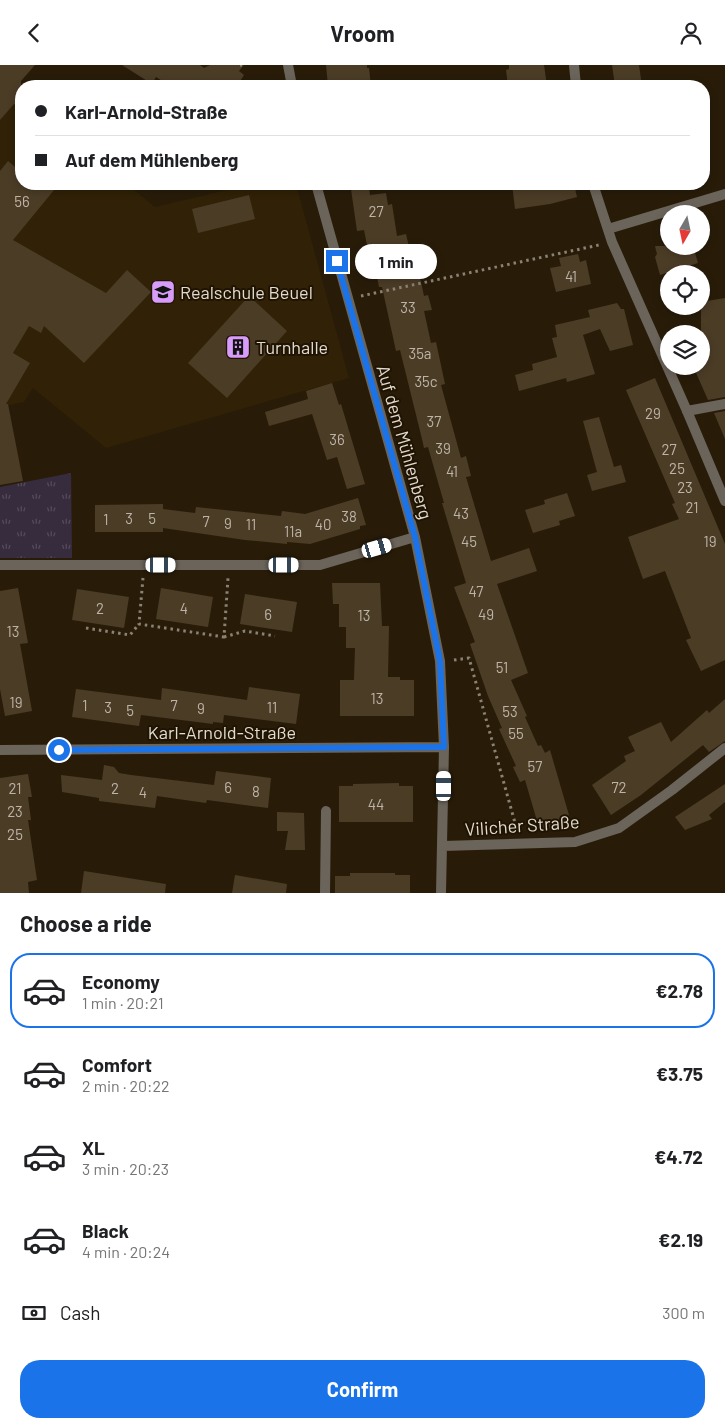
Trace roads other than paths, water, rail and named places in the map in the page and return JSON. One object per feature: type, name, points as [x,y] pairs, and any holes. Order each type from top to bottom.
[{"type":"street","points":[[288,65],[291,80]]},
{"type":"street","points":[[574,65],[575,80]]},
{"type":"street","name":"Auf dem Mühlenberg","points":[[318,190],[415,537],[440,661],[444,747],[441,893]]},
{"type":"street","points":[[595,190],[612,242],[688,411],[725,501]]},
{"type":"street","points":[[608,229],[725,194]]},
{"type":"street","points":[[688,411],[725,404]]},
{"type":"street","points":[[0,565],[320,565],[415,537]]},
{"type":"street","name":"Karl-Arnold-Straße","points":[[0,750],[444,747]]},
{"type":"street","name":"Vilicher Straße","points":[[443,846],[575,842],[619,828],[725,748]]},
{"type":"street","points":[[325,893],[326,811]]},
{"type":"place","name":"Realschule Beuel","points":[[163,292]]},
{"type":"place","name":"Turnhalle","points":[[238,347]]}]
